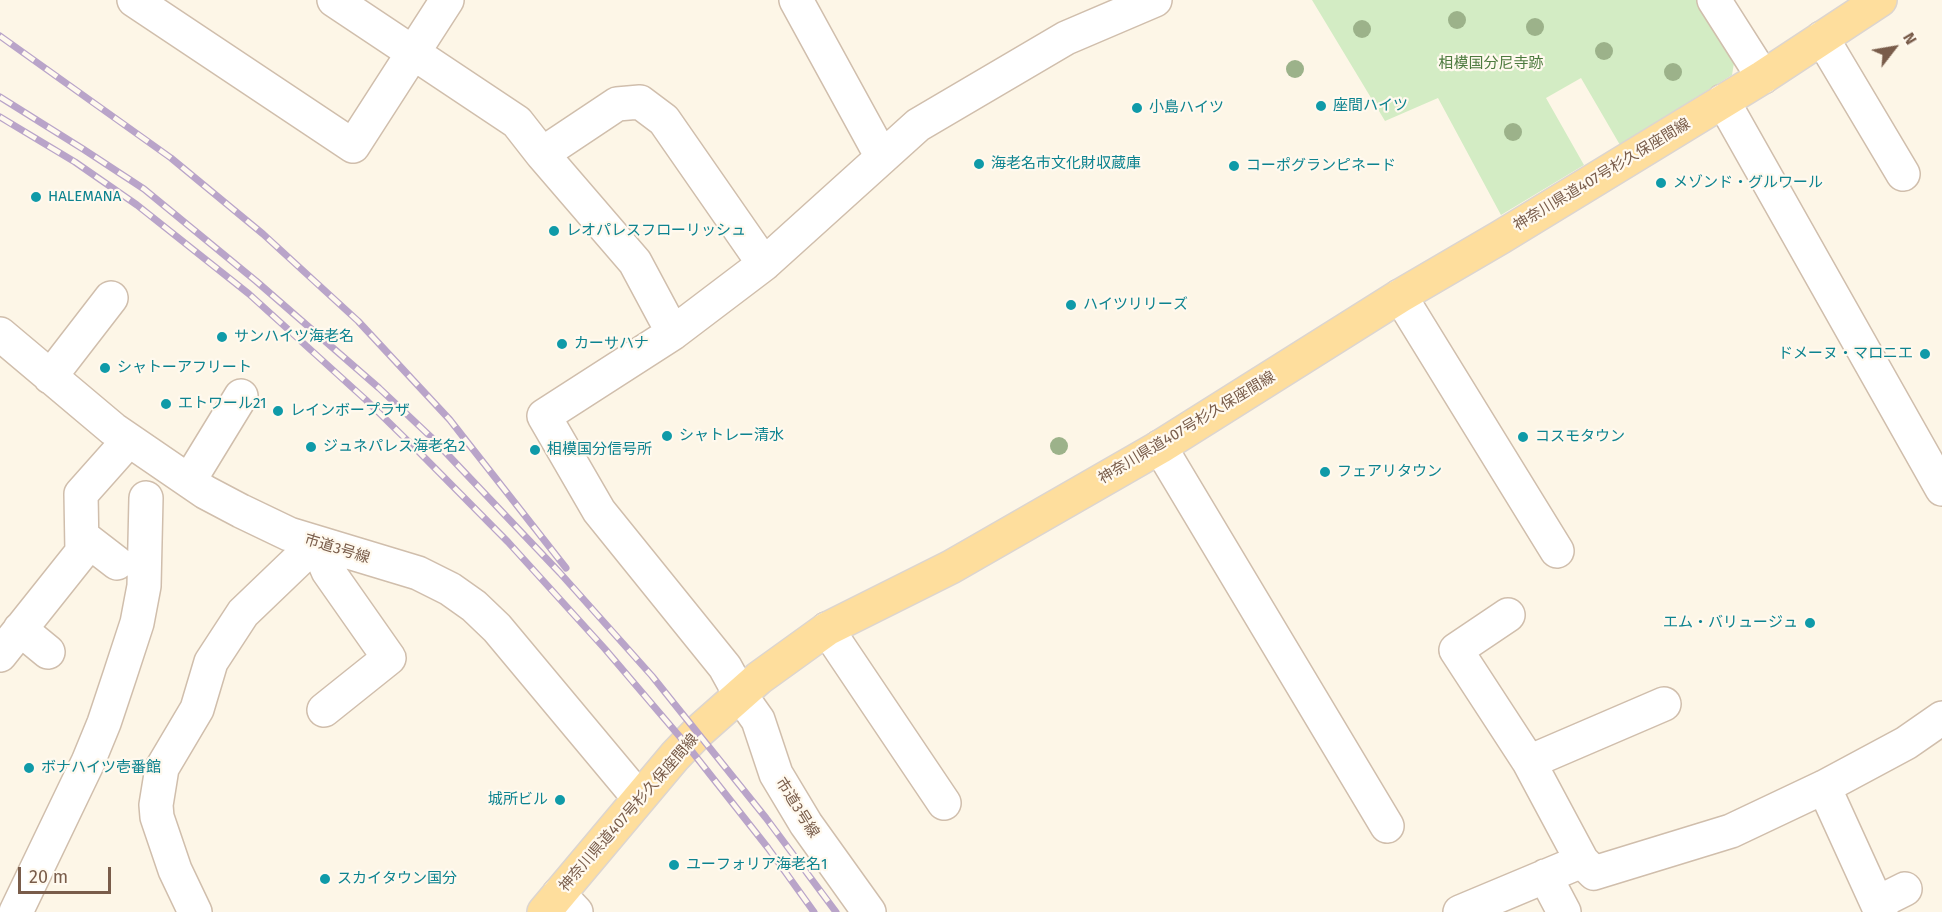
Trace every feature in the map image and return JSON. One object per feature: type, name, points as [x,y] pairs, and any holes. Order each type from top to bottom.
[{"type":"main road","name":"神奈川県道407号杉久保座間線","points":[[560,906],[639,798],[686,744],[759,678],[827,629],[951,567],[1160,447],[1400,296],[1763,77],[1880,0]]},
{"type":"street","points":[[134,0],[353,146],[447,0]]},
{"type":"street","points":[[334,0],[517,122],[635,262],[673,333],[764,264],[918,125],[1066,38],[1155,0]]},
{"type":"street","points":[[796,0],[882,157]]},
{"type":"street","points":[[1714,0],[1763,77]]},
{"type":"street","points":[[1822,38],[1903,174]]},
{"type":"street","points":[[1723,101],[1942,489]]},
{"type":"street","points":[[542,154],[616,104],[640,102],[664,120],[764,264]]},
{"type":"street","points":[[1400,296],[1557,551]]},
{"type":"street","points":[[50,377],[111,298]]},
{"type":"street","name":"市道3号線","points":[[673,333],[544,416],[600,511],[725,667],[741,696],[759,720],[776,774],[806,824],[869,912]]},
{"type":"street","name":"市道3号線","points":[[0,334],[113,429],[189,481],[241,511],[289,534],[434,579],[474,606],[496,628],[639,798]]},
{"type":"street","points":[[189,481],[241,396]]},
{"type":"street","points":[[0,655],[82,552],[81,494],[129,440]]},
{"type":"street","points":[[1160,447],[1387,826]]},
{"type":"street","points":[[16,912],[88,762],[104,723],[137,623],[144,586],[147,498]]},
{"type":"street","points":[[82,536],[117,563]]},
{"type":"street","points":[[195,912],[175,870],[157,817],[156,805],[162,768],[197,709],[211,662],[243,613],[316,543],[328,571],[389,658],[324,710]]},
{"type":"street","points":[[1508,615],[1456,650],[1529,762],[1582,861],[1594,873],[1731,831],[1824,787],[1906,743],[1942,718]]},
{"type":"street","points":[[20,629],[48,652]]},
{"type":"street","points":[[827,629],[944,803]]},
{"type":"street","points":[[1529,762],[1664,704]]},
{"type":"street","points":[[1824,787],[1887,901]]},
{"type":"street","points":[[1460,912],[1582,861]]},
{"type":"street","points":[[1545,876],[1564,912]]},
{"type":"green space","name":"相模国分尼寺跡","points":[[1312,0],[1700,0],[1735,57],[1732,75],[1620,145],[1581,78],[1546,98],[1584,165],[1501,215],[1438,98],[1385,121]]},
{"type":"railway","points":[[0,36],[171,158],[263,234],[358,321],[450,420],[566,568]]},
{"type":"railway","points":[[0,97],[144,189],[256,281],[379,388],[431,437],[560,573],[652,676],[766,818],[836,912]]},
{"type":"railway","points":[[0,117],[75,162],[137,205],[249,294],[366,400],[508,542],[605,649],[686,744],[768,848],[814,912]]},
{"type":"place","name":"座間ハイツ","points":[[1321,106]]},
{"type":"place","name":"小島ハイツ","points":[[1137,108]]},
{"type":"place","name":"海老名市文化財収蔵庫","points":[[979,164]]},
{"type":"place","name":"コーポグランピネード","points":[[1234,166]]},
{"type":"place","name":"メゾンド・グルワール","points":[[1661,183]]},
{"type":"place","name":"HALEMANA","points":[[36,197]]},
{"type":"place","name":"レオパレスフローリッシュ","points":[[554,231]]},
{"type":"place","name":"ハイツリリーズ","points":[[1071,305]]},
{"type":"place","name":"サンハイツ海老名","points":[[222,337]]},
{"type":"place","name":"カーサハナ","points":[[562,344]]},
{"type":"place","name":"ドメーヌ・マロニエ","points":[[1925,354]]},
{"type":"place","name":"シャトーアフリート","points":[[105,368]]},
{"type":"place","name":"エトワール21","points":[[166,404]]},
{"type":"place","name":"レインボープラザ","points":[[278,411]]},
{"type":"place","name":"シャトレー清水","points":[[667,436]]},
{"type":"place","name":"コスモタウン","points":[[1523,437]]},
{"type":"place","name":"ジュネパレス海老名2","points":[[311,447]]},
{"type":"place","name":"相模国分信号所","points":[[535,450]]},
{"type":"place","name":"フェアリタウン","points":[[1325,472]]},
{"type":"place","name":"エム・バリュージュ","points":[[1810,623]]},
{"type":"place","name":"ボナハイツ壱番館","points":[[29,768]]},
{"type":"place","name":"城所ビル","points":[[560,800]]},
{"type":"place","name":"ユーフォリア海老名1","points":[[674,865]]},
{"type":"place","name":"スカイタウン国分","points":[[325,879]]}]
